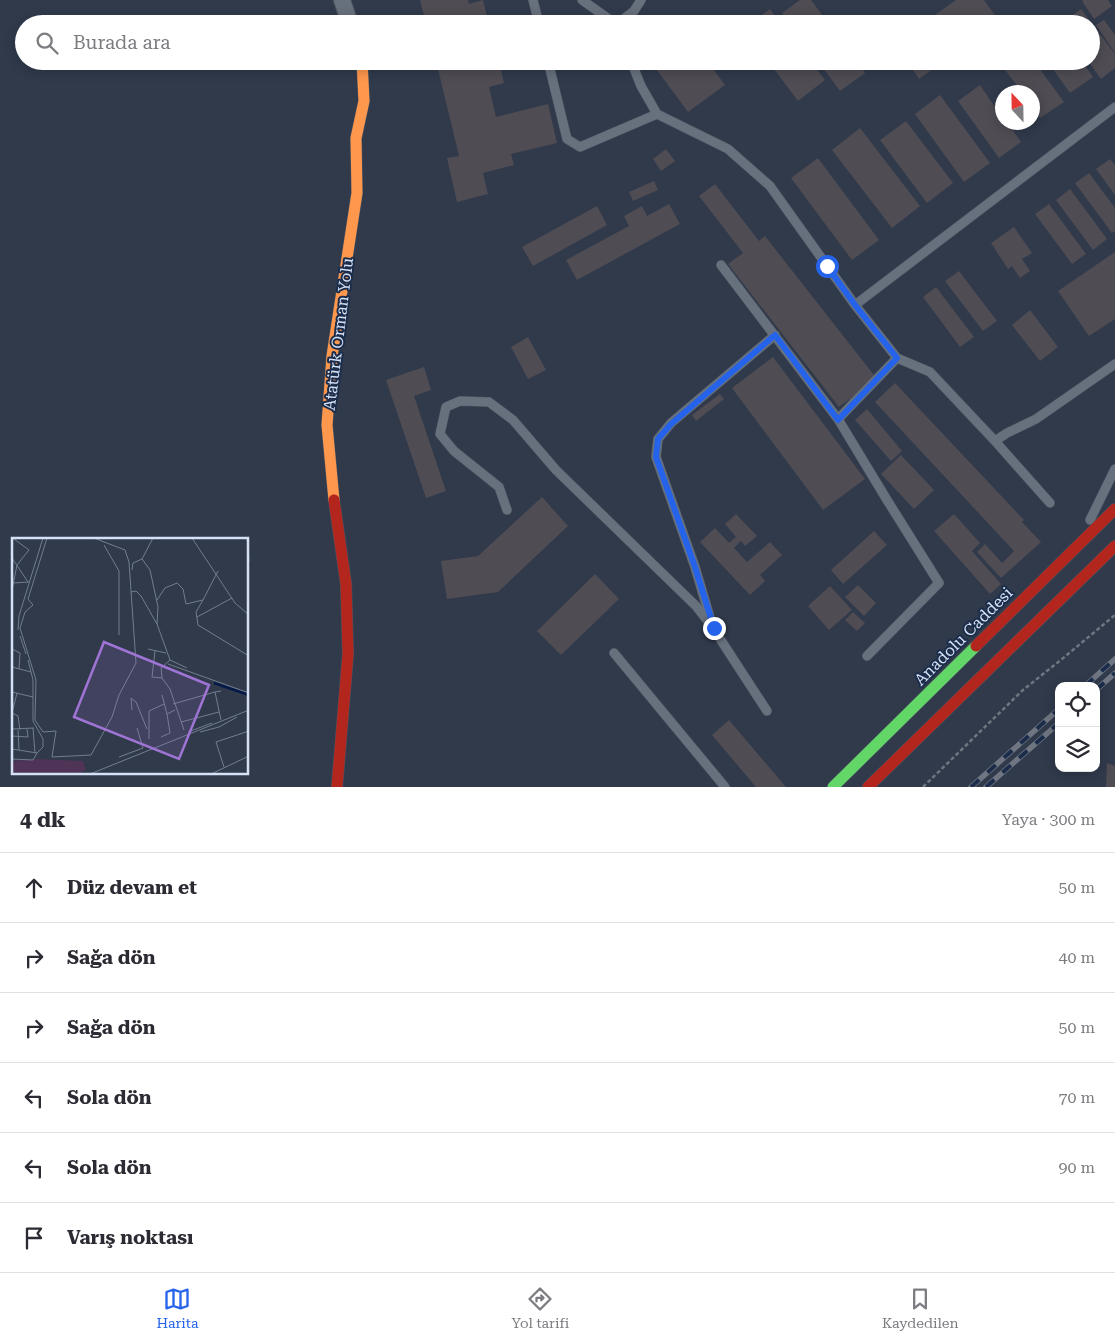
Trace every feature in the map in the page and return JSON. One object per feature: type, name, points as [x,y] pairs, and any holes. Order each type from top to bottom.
[{"type":"main road","name":"Atatürk Orman Yolu","points":[[337,787],[348,654],[346,584],[334,514],[327,425],[332,356],[357,193],[356,138],[364,101],[364,70]]},
{"type":"main road","name":"Anadolu Caddesi","points":[[834,787],[1115,509]]},
{"type":"main road","points":[[868,787],[1115,546]]},
{"type":"street","points":[[342,0],[347,15]]},
{"type":"lane","points":[[533,0],[537,15]]},
{"type":"lane","points":[[582,0],[604,15]]},
{"type":"lane","points":[[629,15],[634,11],[641,0]]},
{"type":"lane","points":[[550,70],[567,138],[580,147],[657,114]]},
{"type":"lane","points":[[635,70],[641,86],[657,114],[728,149],[770,186],[855,305],[897,358],[930,372],[1050,503]]},
{"type":"lane","points":[[855,305],[1115,106]]},
{"type":"lane","points":[[721,265],[838,420],[939,583],[867,656]]},
{"type":"lane","points":[[714,628],[695,567],[656,457],[658,439],[671,424],[775,335]]},
{"type":"lane","points":[[838,420],[897,358]]},
{"type":"lane","points":[[995,441],[1036,419],[1115,364]]},
{"type":"lane","points":[[507,510],[499,487],[454,451],[440,434],[446,407],[460,401],[489,402],[513,420],[556,470],[696,606],[714,628],[767,710]]},
{"type":"lane","points":[[1049,574],[1089,520],[1115,469]]},
{"type":"lane","points":[[614,654],[725,787]]},
{"type":"path","points":[[923,787],[1023,690],[1115,614]]},
{"type":"building","points":[[420,0],[468,0],[469,4],[483,0],[487,15],[424,15]]},
{"type":"building","points":[[800,0],[811,0],[822,15],[783,15],[782,13]]},
{"type":"building","points":[[956,0],[984,0],[995,15],[935,15]]},
{"type":"building","points":[[1108,0],[1112,6],[1100,15],[1091,15],[1082,1]]},
{"type":"building","points":[[770,9],[774,15],[762,15]]},
{"type":"building","points":[[1081,9],[1086,15],[1073,15]]},
{"type":"building","points":[[1104,20],[1115,35],[1115,53],[1100,31],[1100,22]]},
{"type":"building","points":[[1100,34],[1115,54],[1115,68],[1101,79],[1094,70],[1100,70]]},
{"type":"building","points":[[438,70],[501,70],[504,83],[489,87],[496,117],[548,104],[557,143],[511,154],[514,165],[483,173],[488,194],[457,202],[447,158],[459,156]]},
{"type":"building","points":[[657,70],[714,70],[725,85],[688,112]]},
{"type":"building","points":[[775,70],[817,70],[825,80],[798,101]]},
{"type":"building","points":[[825,70],[863,70],[865,73],[840,91]]},
{"type":"building","points":[[913,70],[932,70],[919,79]]},
{"type":"building","points":[[1005,70],[1041,70],[1064,102],[1040,118],[1040,85],[1017,85]]},
{"type":"building","points":[[1053,70],[1088,70],[1093,77],[1070,93]]},
{"type":"building","points":[[980,85],[995,107],[995,130],[1013,130],[1021,142],[999,158],[958,101]]},
{"type":"building","points":[[940,95],[990,163],[964,182],[915,114]]},
{"type":"building","points":[[906,121],[953,183],[927,203],[880,140]]},
{"type":"building","points":[[860,128],[920,206],[892,228],[832,150]]},
{"type":"building","points":[[666,149],[675,161],[661,171],[653,159]]},
{"type":"building","points":[[818,158],[879,240],[852,260],[791,178]]},
{"type":"building","points":[[1110,159],[1115,165],[1115,195],[1096,169]]},
{"type":"building","points":[[1089,173],[1115,208],[1115,231],[1112,233],[1075,183]]},
{"type":"building","points":[[654,181],[658,190],[633,201],[629,192]]},
{"type":"building","points":[[715,184],[759,241],[765,236],[877,379],[839,407],[728,264],[743,253],[699,196]]},
{"type":"building","points":[[1070,189],[1107,239],[1093,250],[1056,200]]},
{"type":"building","points":[[669,204],[680,224],[577,280],[566,260],[629,226],[624,216],[642,206],[647,216]]},
{"type":"building","points":[[1049,204],[1086,254],[1072,264],[1035,214]]},
{"type":"building","points":[[597,206],[607,225],[533,266],[522,247]]},
{"type":"building","points":[[1014,227],[1032,253],[1022,259],[1030,271],[1020,278],[1012,266],[1008,269],[991,243]]},
{"type":"building","points":[[1115,252],[1115,319],[1089,336],[1058,291]]},
{"type":"building","points":[[959,271],[997,321],[983,331],[945,281]]},
{"type":"building","points":[[936,287],[974,337],[960,347],[923,297]]},
{"type":"building","points":[[1030,310],[1058,347],[1040,361],[1012,325]]},
{"type":"building","points":[[528,337],[546,370],[528,379],[511,347]]},
{"type":"building","points":[[773,357],[865,479],[823,510],[732,388]]},
{"type":"building","points":[[424,367],[431,390],[414,396],[446,491],[426,498],[386,380]]},
{"type":"building","points":[[895,383],[1024,520],[1022,522],[1041,542],[1001,578],[977,552],[985,544],[1002,563],[1014,551],[875,402]]},
{"type":"building","points":[[720,394],[724,399],[696,421],[692,415]]},
{"type":"building","points":[[867,409],[902,451],[891,461],[855,420]]},
{"type":"building","points":[[901,455],[934,490],[914,509],[881,474]]},
{"type":"building","points":[[542,497],[568,526],[498,592],[447,599],[441,561],[478,556]]},
{"type":"building","points":[[736,514],[757,536],[745,546],[741,541],[734,548],[747,562],[770,542],[782,555],[760,575],[765,581],[750,595],[700,542],[715,528],[729,543],[736,537],[725,524]]},
{"type":"building","points":[[954,514],[980,543],[972,551],[1001,584],[990,594],[934,531]]},
{"type":"building","points":[[874,531],[887,545],[843,584],[831,570]]},
{"type":"building","points":[[595,574],[619,599],[561,655],[537,631]]},
{"type":"building","points":[[858,585],[876,603],[864,616],[845,597]]},
{"type":"building","points":[[830,586],[852,610],[829,630],[808,606]]},
{"type":"building","points":[[853,612],[865,623],[857,631],[845,620]]},
{"type":"building","points":[[729,720],[786,787],[756,787],[712,735]]},
{"type":"building","points":[[1107,763],[1115,766],[1115,787],[1106,787]]},
{"type":"railway","points":[[1089,682],[1115,659]]},
{"type":"railway","points":[[1100,686],[1115,673]]},
{"type":"railway","points":[[971,787],[1055,713]]},
{"type":"railway","points":[[986,787],[1055,727]]},
{"type":"traffic: fast","points":[[833,787],[976,646]]},
{"type":"traffic: slow","points":[[334,500],[327,425],[332,356],[357,193],[356,138],[364,101],[362,70]]},
{"type":"traffic: jam","points":[[334,500],[346,584],[348,654],[337,787]]},
{"type":"traffic: jam","points":[[976,646],[1115,509]]},
{"type":"traffic: jam","points":[[868,787],[1115,546]]},
{"type":"route","points":[[714,628],[695,567],[656,457],[658,439],[671,424],[775,335],[838,420],[897,358],[827,266]]}]
